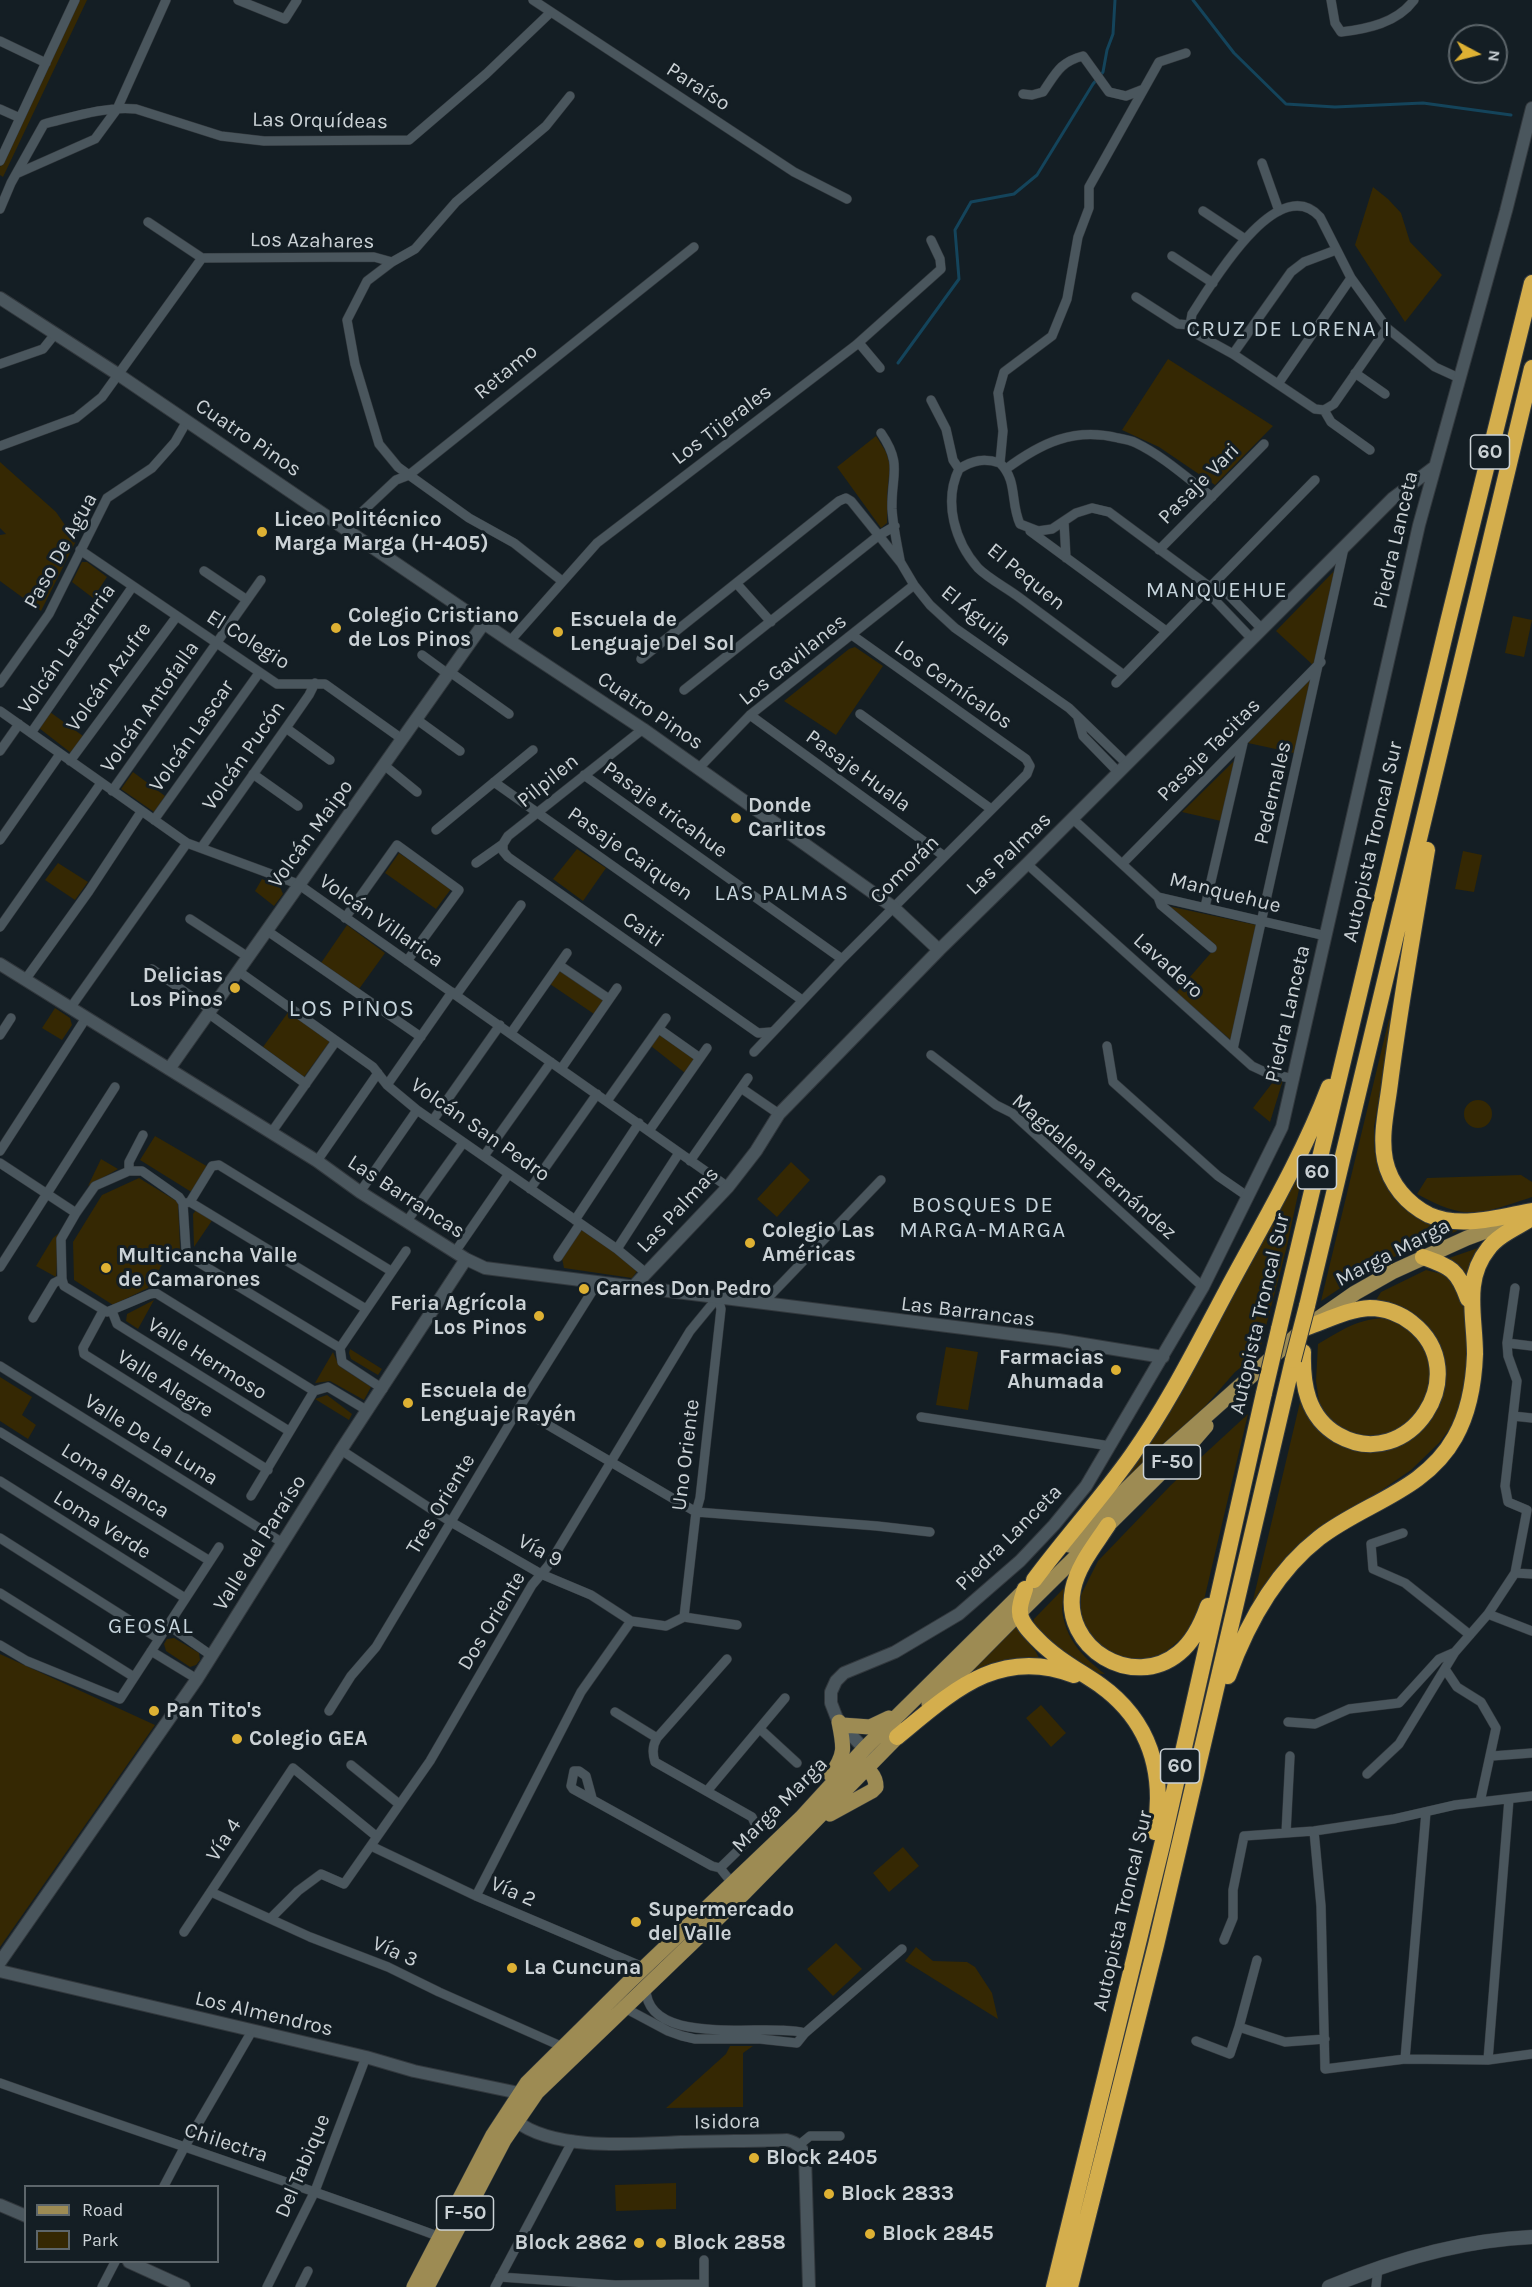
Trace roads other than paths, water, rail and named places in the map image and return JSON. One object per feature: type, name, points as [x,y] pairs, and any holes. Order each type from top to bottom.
[{"type":"highway","name":"Autopista Troncal Sur","points":[[1054,2287],[1132,1975],[1279,1329],[1448,622],[1532,283]]},
{"type":"highway","name":"Autopista Troncal Sur","points":[[1070,2287],[1156,1945],[1298,1356],[1307,1306],[1532,368]]},
{"type":"highway","points":[[1447,724],[1395,1045],[1383,1140],[1385,1160],[1392,1180],[1404,1197],[1421,1210],[1440,1219],[1472,1221],[1532,1214]]},
{"type":"highway","points":[[1132,1975],[1158,1814],[1158,1785],[1153,1756],[1142,1731],[1127,1710],[1099,1685],[1060,1660],[1044,1646],[1025,1626],[1020,1612],[1029,1585],[1113,1481],[1159,1415],[1305,1145],[1355,1016]]},
{"type":"highway","points":[[1202,1751],[1229,1673],[1249,1626],[1267,1593],[1291,1564],[1319,1538],[1421,1477],[1440,1458],[1455,1437],[1466,1413],[1472,1389],[1475,1354],[1472,1308],[1473,1276],[1489,1247],[1532,1214]]},
{"type":"highway","points":[[1423,1257],[1445,1265],[1462,1280],[1472,1308]]},
{"type":"highway","points":[[1298,1356],[1304,1388],[1311,1408],[1324,1424],[1350,1440],[1370,1443],[1391,1440],[1400,1436],[1417,1425],[1434,1399],[1438,1379],[1436,1359],[1428,1340],[1407,1319],[1388,1311],[1368,1308],[1305,1328]]},
{"type":"highway","points":[[1108,1525],[1082,1565],[1073,1590],[1072,1609],[1077,1628],[1087,1644],[1101,1657],[1118,1665],[1137,1668],[1156,1665],[1173,1657],[1188,1645],[1206,1612],[1226,1558]]},
{"type":"highway","points":[[897,1737],[947,1696],[978,1677],[1004,1669],[1041,1666],[1060,1670],[1099,1685]]},
{"type":"main road","name":"Marga Marga","points":[[414,2287],[493,2136],[519,2093],[563,2047],[642,1976],[745,1892],[865,1759],[904,1709],[1150,1465],[1231,1396],[1264,1363],[1305,1328],[1355,1293],[1423,1257],[1532,1214]]},
{"type":"main road","name":"Marga Marga","points":[[865,1759],[897,1737],[1193,1442],[1231,1396]]},
{"type":"main road","points":[[808,1820],[841,1761],[844,1749],[841,1724],[870,1727],[904,1709]]},
{"type":"main road","points":[[808,1820],[872,1791],[876,1782],[865,1759]]},
{"type":"main road","name":"Marga Marga","points":[[427,2287],[516,2121],[537,2092],[623,2007],[642,1976],[737,1879],[808,1820]]},
{"type":"main road","points":[[516,2121],[512,2114],[519,2093]]},
{"type":"main road","points":[[1329,2287],[1378,2268],[1437,2251],[1532,2237]]},
{"type":"street","points":[[14,179],[95,139],[117,109],[166,0]]},
{"type":"street","points":[[238,0],[285,19],[297,0]]},
{"type":"street","name":"Paraíso","points":[[533,0],[794,172],[847,199]]},
{"type":"street","points":[[1331,0],[1335,23],[1341,32],[1358,30],[1391,20],[1414,0]]},
{"type":"street","points":[[0,161],[46,63],[71,1]]},
{"type":"street","name":"Las Orquídeas","points":[[0,209],[44,124],[117,109],[136,109],[221,136],[264,141],[409,140],[486,74],[551,12]]},
{"type":"street","points":[[0,41],[46,63]]},
{"type":"street","points":[[1166,631],[1020,524],[1015,511],[1012,481],[1003,466],[1003,431],[998,393],[1004,372],[1052,336],[1067,299],[1078,237],[1089,208],[1089,187],[1159,62],[1186,53]]},
{"type":"street","points":[[1023,94],[1032,95],[1043,92],[1061,66],[1072,59],[1083,56],[1109,92],[1126,96],[1144,89]]},
{"type":"street","name":"Los Azahares","points":[[202,258],[374,257],[392,262],[415,249],[456,202],[546,126],[570,96]]},
{"type":"street","name":"Piedra Lanceta","points":[[865,1759],[841,1724],[831,1703],[831,1692],[836,1681],[855,1667],[895,1652],[959,1614],[987,1591],[1054,1525],[1086,1486],[1203,1287],[1281,1127],[1294,1079],[1433,468],[1506,211],[1532,108]]},
{"type":"street","points":[[0,109],[20,118]]},
{"type":"street","points":[[1262,163],[1279,211]]},
{"type":"street","points":[[1387,328],[1334,404],[1324,410],[1315,409],[1233,354],[1193,332],[1190,326],[1192,314],[1245,238],[1279,211],[1296,206],[1305,207],[1314,210],[1320,217],[1351,278],[1387,328],[1435,367],[1459,378]]},
{"type":"street","points":[[1203,211],[1245,238]]},
{"type":"street","points":[[0,446],[76,418],[102,397],[202,258],[148,222]]},
{"type":"street","name":"Los Tijerales","points":[[510,641],[597,543],[859,343],[941,269],[940,259],[932,240]]},
{"type":"street","name":"Retamo","points":[[345,528],[396,480],[409,476],[694,247]]},
{"type":"street","points":[[1233,354],[1291,272],[1304,262],[1336,250]]},
{"type":"street","points":[[1172,256],[1213,284]]},
{"type":"street","points":[[392,262],[366,281],[347,320],[355,364],[379,444],[398,467],[409,476],[469,518],[514,543],[562,581]]},
{"type":"street","points":[[1278,384],[1351,278]]},
{"type":"street","points":[[1136,297],[1178,324],[1190,326]]},
{"type":"street","name":"Cuatro Pinos","points":[[0,298],[119,375],[510,641],[644,729],[893,907],[939,950]]},
{"type":"street","points":[[0,364],[43,350],[55,334]]},
{"type":"street","points":[[859,343],[880,368]]},
{"type":"street","points":[[1355,373],[1385,394]]},
{"type":"street","points":[[931,400],[946,429],[953,460],[959,469],[981,460],[1003,466],[1043,444],[1081,433],[1109,435],[1134,441],[1162,458],[1212,497]]},
{"type":"street","points":[[1324,410],[1331,422],[1370,450]]},
{"type":"street","name":"Paso De Agua","points":[[0,683],[49,614],[107,498],[152,468],[175,442],[187,421]]},
{"type":"street","points":[[881,433],[890,446],[895,460],[892,509],[901,563]]},
{"type":"street","name":"Pasaje Vari","points":[[1159,550],[1264,444]]},
{"type":"street","name":"Las Palmas","points":[[633,1287],[728,1187],[756,1151],[779,1114],[939,950],[1392,498],[1433,468]]},
{"type":"street","name":"El Pequen","points":[[959,469],[954,481],[952,503],[955,523],[960,542],[979,569],[1124,675]]},
{"type":"street","points":[[1116,683],[1316,480]]},
{"type":"street","name":"El Águila","points":[[737,584],[839,501],[846,498],[851,501],[901,563],[914,585],[930,605],[955,628],[1051,695],[1078,718],[1083,736],[1123,768]]},
{"type":"street","points":[[1020,524],[1038,531],[1052,529],[1076,513],[1092,508],[1109,512],[1210,587],[1221,586],[1262,629]]},
{"type":"street","points":[[1064,521],[1066,558]]},
{"type":"street","points":[[684,690],[878,536],[895,526]]},
{"type":"street","name":"Pedernales","points":[[1233,1049],[1321,662],[1345,544]]},
{"type":"street","name":"El Colegio","points":[[80,550],[277,684],[325,684],[402,739]]},
{"type":"street","points":[[204,571],[247,600]]},
{"type":"street","name":"Volcán Antofalla","points":[[112,791],[261,580]]},
{"type":"street","points":[[641,659],[737,584],[771,622]]},
{"type":"street","name":"Los Gavilanes","points":[[699,768],[750,716],[914,585]]},
{"type":"street","name":"Volcán Lastarria","points":[[30,733],[133,586]]},
{"type":"street","points":[[1210,587],[1211,596],[1252,639]]},
{"type":"street","name":"Volcán Azufre","points":[[70,761],[177,616]]},
{"type":"street","name":"Volcán Maipo","points":[[169,1069],[484,623]]},
{"type":"street","name":"Los Cernícalos","points":[[852,635],[1026,759],[1030,766]]},
{"type":"street","points":[[422,655],[509,714]]},
{"type":"street","name":"Pasaje Tacitas","points":[[1123,863],[1321,662]]},
{"type":"street","name":"Volcán Lascar","points":[[154,820],[259,673]]},
{"type":"street","name":"Volcán Pucón","points":[[201,848],[309,695],[315,683]]},
{"type":"street","name":"Volcán Villarica","points":[[0,711],[187,843],[298,884],[728,1187]]},
{"type":"street","points":[[860,714],[992,809]]},
{"type":"street","name":"Pasaje Huala","points":[[750,716],[944,856]]},
{"type":"street","points":[[416,719],[460,751]]},
{"type":"street","points":[[0,751],[19,724]]},
{"type":"street","points":[[286,728],[330,760]]},
{"type":"street","name":"Pilpilen","points":[[477,863],[644,729]]},
{"type":"street","points":[[1205,907],[1243,741]]},
{"type":"street","points":[[436,830],[533,750]]},
{"type":"street","points":[[0,840],[60,754]]},
{"type":"street","points":[[384,765],[417,792]]},
{"type":"street","name":"Comorán","points":[[754,1052],[893,907],[1027,774],[1030,766]]},
{"type":"street","points":[[253,774],[298,806]]},
{"type":"street","name":"Pasaje tricahue","points":[[584,775],[842,959]]},
{"type":"street","name":"Pasaje Caiquen","points":[[494,782],[802,1000]]},
{"type":"street","points":[[0,927],[101,783]]},
{"type":"street","points":[[25,980],[89,891],[141,812]]},
{"type":"street","name":"Manquehue","points":[[1072,819],[1158,897],[1326,936]]},
{"type":"street","points":[[71,1007],[187,843]]},
{"type":"street","name":"Caiti","points":[[503,844],[503,851],[508,857],[758,1034],[771,1032]]},
{"type":"street","points":[[345,918],[397,845],[459,890],[407,961]]},
{"type":"street","name":"Lavadero","points":[[1027,864],[1252,1066],[1267,1073],[1294,1079]]},
{"type":"street","points":[[1158,897],[1161,905],[1212,948]]},
{"type":"street","points":[[387,1085],[521,905]]},
{"type":"street","points":[[190,919],[248,957]]},
{"type":"street","points":[[266,930],[421,1037]]},
{"type":"street","points":[[511,1033],[567,953]]},
{"type":"street","name":"Las Barrancas","points":[[0,964],[271,1132],[454,1252],[485,1268],[764,1302],[864,1318],[1163,1357]]},
{"type":"street","points":[[558,965],[609,999]]},
{"type":"street","points":[[152,969],[306,1084]]},
{"type":"street","name":"Volcán San Pedro","points":[[238,971],[378,1073],[387,1085],[417,1110],[617,1249],[646,1273]]},
{"type":"street","points":[[561,1069],[616,988]]},
{"type":"street","points":[[0,1035],[11,1018]]},
{"type":"street","points":[[0,1151],[86,1018]]},
{"type":"street","points":[[607,1101],[666,1018]]},
{"type":"street","points":[[433,1120],[500,1025]]},
{"type":"street","points":[[659,1029],[700,1058]]},
{"type":"street","points":[[271,1132],[336,1041]]},
{"type":"street","points":[[1107,1046],[1113,1082],[1218,1176],[1246,1196]]},
{"type":"street","points":[[649,1131],[707,1048]]},
{"type":"street","name":"Magdalena Fernández","points":[[931,1055],[996,1105],[1012,1113],[1203,1287]]},
{"type":"street","points":[[484,1156],[551,1062]]},
{"type":"street","points":[[316,1161],[378,1073]]},
{"type":"street","points":[[690,1161],[748,1078]]},
{"type":"street","points":[[0,1267],[115,1087]]},
{"type":"street","points":[[741,1088],[779,1114]]},
{"type":"street","points":[[530,1189],[597,1094]]},
{"type":"street","points":[[360,1192],[417,1110]]},
{"type":"street","points":[[558,1257],[577,1222],[639,1123]]},
{"type":"street","points":[[129,1171],[129,1162],[143,1135]]},
{"type":"street","points":[[407,1221],[463,1143]]},
{"type":"street","points":[[617,1249],[679,1153]]},
{"type":"street","points":[[0,1163],[76,1213]]},
{"type":"street","points":[[340,1348],[198,1262],[186,1251],[186,1203],[212,1166],[219,1165],[391,1271]]},
{"type":"street","points":[[33,1318],[54,1283],[62,1279],[61,1239],[76,1213],[95,1186],[129,1171],[142,1171],[186,1203],[366,1310]]},
{"type":"street","points":[[454,1252],[508,1174]]},
{"type":"street","points":[[764,1302],[881,1180]]},
{"type":"street","points":[[383,1389],[342,1362],[340,1348],[406,1251]]},
{"type":"street","name":"Valle del Paraíso","points":[[0,1962],[197,1679],[341,1450],[466,1259]]},
{"type":"street","name":"Valle Hermoso","points":[[62,1279],[64,1286],[108,1311],[117,1324],[289,1431]]},
{"type":"street","name":"Tres Oriente","points":[[329,1711],[351,1676],[376,1647],[519,1408],[598,1282]]},
{"type":"street","points":[[1366,1774],[1399,1744],[1455,1652],[1488,1614],[1515,1573],[1527,1510],[1508,1502],[1505,1486],[1517,1381],[1508,1356],[1515,1288]]},
{"type":"street","points":[[108,1311],[156,1293],[314,1391],[328,1388],[368,1411]]},
{"type":"street","name":"Dos Oriente","points":[[271,1918],[298,1891],[321,1874],[344,1884],[430,1761],[532,1585],[548,1566],[690,1331],[718,1298]]},
{"type":"street","name":"Uno Oriente","points":[[684,1617],[720,1321],[721,1309],[718,1298]]},
{"type":"street","name":"Valle Alegre","points":[[108,1311],[83,1348],[84,1354],[268,1470]]},
{"type":"street","points":[[1508,1343],[1532,1346]]},
{"type":"street","name":"Valle De La Luna","points":[[0,1366],[283,1544]]},
{"type":"street","points":[[250,1496],[268,1470],[314,1391]]},
{"type":"street","points":[[519,1408],[696,1512],[930,1532]]},
{"type":"street","points":[[1513,1416],[1532,1418]]},
{"type":"street","points":[[921,1417],[1110,1446]]},
{"type":"street","name":"Loma Blanca","points":[[0,1432],[210,1561]]},
{"type":"street","name":"Vía 9","points":[[341,1450],[451,1522],[541,1574],[591,1595],[630,1622],[666,1626],[684,1617],[737,1625]]},
{"type":"street","name":"Loma Verde","points":[[0,1481],[185,1598]]},
{"type":"street","points":[[1402,1533],[1371,1544],[1373,1569],[1405,1583],[1470,1635]]},
{"type":"street","points":[[0,1538],[159,1639]]},
{"type":"street","points":[[0,1645],[27,1661],[120,1699],[219,1547]]},
{"type":"street","points":[[1515,1573],[1532,1574]]},
{"type":"street","points":[[0,1593],[134,1677]]},
{"type":"street","points":[[1488,1614],[1532,1631]]},
{"type":"street","points":[[476,1896],[581,1692],[630,1622]]},
{"type":"street","points":[[168,1625],[212,1656]]},
{"type":"street","points":[[151,1651],[197,1679]]},
{"type":"street","points":[[1287,1722],[1315,1724],[1349,1709],[1399,1703],[1439,1659],[1455,1652]]},
{"type":"street","points":[[592,1798],[712,1866],[724,1865],[754,1835],[756,1826],[752,1817],[655,1762],[652,1754],[653,1744],[657,1738],[727,1659]]},
{"type":"street","points":[[1445,1669],[1457,1687],[1481,1702],[1496,1728],[1492,1756],[1485,1774],[1480,1802]]},
{"type":"street","points":[[707,1791],[785,1698]]},
{"type":"street","points":[[615,1712],[657,1738]]},
{"type":"street","points":[[760,1729],[797,1763]]},
{"type":"street","points":[[1492,1756],[1532,1753]]},
{"type":"street","points":[[1286,1833],[1290,1756]]},
{"type":"street","points":[[351,1766],[399,1804]]},
{"type":"street","name":"Vía 4","points":[[184,1932],[293,1768],[376,1836]]},
{"type":"street","points":[[1224,1940],[1233,1918],[1233,1890],[1244,1836],[1314,1831],[1480,1802],[1532,1796]]},
{"type":"street","points":[[1488,2060],[1509,1799]]},
{"type":"street","points":[[1405,2059],[1426,1812]]},
{"type":"street","points":[[1314,1831],[1321,1906],[1325,2069],[1405,2059],[1488,2060],[1532,2054]]},
{"type":"street","name":"Vía 2","points":[[371,1846],[642,1976]]},
{"type":"street","points":[[724,1865],[737,1879]]},
{"type":"street","name":"Vía 3","points":[[211,1892],[310,1937],[388,1967],[563,2047]]},
{"type":"street","points":[[623,2007],[668,2031],[695,2039],[760,2039],[797,2043],[805,2033],[902,1949]]},
{"type":"street","points":[[1196,2041],[1230,2054],[1257,1960]]},
{"type":"street","name":"Los Almendros","points":[[0,1971],[366,2057],[414,2071],[519,2093]]},
{"type":"street","points":[[642,1976],[645,1998],[654,2010],[680,2026],[699,2030],[781,2029],[805,2033]]},
{"type":"street","points":[[1239,2027],[1285,2042],[1325,2038]]},
{"type":"street","points":[[165,2185],[252,2031]]},
{"type":"street","name":"Del Tabique","points":[[267,2287],[315,2191],[366,2057]]},
{"type":"street","name":"Chilectra","points":[[0,2083],[184,2148],[315,2191],[440,2237]]},
{"type":"street","name":"Isidora","points":[[516,2121],[537,2133],[606,2144],[787,2140],[798,2145]]},
{"type":"street","points":[[809,2287],[805,2156],[798,2145],[810,2136],[840,2136]]},
{"type":"street","points":[[495,2287],[573,2140]]},
{"type":"street","points":[[0,2205],[24,2215]]},
{"type":"street","points":[[500,2277],[615,2285],[704,2286],[704,2260]]},
{"type":"street","points":[[102,2287],[114,2263]]},
{"type":"street","points":[[131,2263],[184,2287]]},
{"type":"street","points":[[1376,2287],[1378,2268]]},
{"type":"street","points":[[300,2287],[308,2271]]},
{"type":"waterway","points":[[898,363],[959,279],[955,230],[971,202],[1014,194],[1037,175],[1093,84],[1103,72],[1113,34],[1115,0]]},
{"type":"waterway","points":[[1193,0],[1234,53],[1286,104],[1335,107],[1423,103],[1511,115]]},
{"type":"place","name":"Liceo Politécnico Marga Marga (H-405)","points":[[262,532]]},
{"type":"place","name":"Colegio Cristiano de Los Pinos","points":[[336,628]]},
{"type":"place","name":"Escuela de Lenguaje Del Sol","points":[[558,632]]},
{"type":"place","name":"Donde Carlitos","points":[[736,818]]},
{"type":"place","name":"Delicias Los Pinos","points":[[235,988]]},
{"type":"place","name":"Colegio Las Américas","points":[[750,1243]]},
{"type":"place","name":"Multicancha Valle de Camarones","points":[[106,1268]]},
{"type":"place","name":"Carnes Don Pedro","points":[[584,1289]]},
{"type":"place","name":"Feria Agrícola Los Pinos","points":[[539,1316]]},
{"type":"place","name":"Farmacias Ahumada","points":[[1116,1370]]},
{"type":"place","name":"Escuela de Lenguaje Rayén","points":[[408,1403]]},
{"type":"place","name":"Pan Tito's","points":[[154,1711]]},
{"type":"place","name":"Colegio GEA","points":[[237,1739]]},
{"type":"place","name":"Supermercado del Valle","points":[[636,1922]]},
{"type":"place","name":"La Cuncuna","points":[[512,1968]]},
{"type":"place","name":"Block 2405","points":[[754,2158]]},
{"type":"place","name":"Block 2833","points":[[829,2194]]},
{"type":"place","name":"Block 2845","points":[[870,2234]]},
{"type":"place","name":"Block 2862","points":[[639,2243]]},
{"type":"place","name":"Block 2858","points":[[661,2243]]},
{"type":"district","name":"CRUZ DE LORENA I","points":[[1289,330]]},
{"type":"district","name":"MANQUEHUE","points":[[1217,591]]},
{"type":"district","name":"LAS PALMAS","points":[[782,894]]},
{"type":"district","name":"LOS PINOS","points":[[352,1009]]},
{"type":"district","name":"BOSQUES DE MARGA-MARGA","points":[[983,1218]]},
{"type":"district","name":"GEOSAL","points":[[151,1627]]}]
